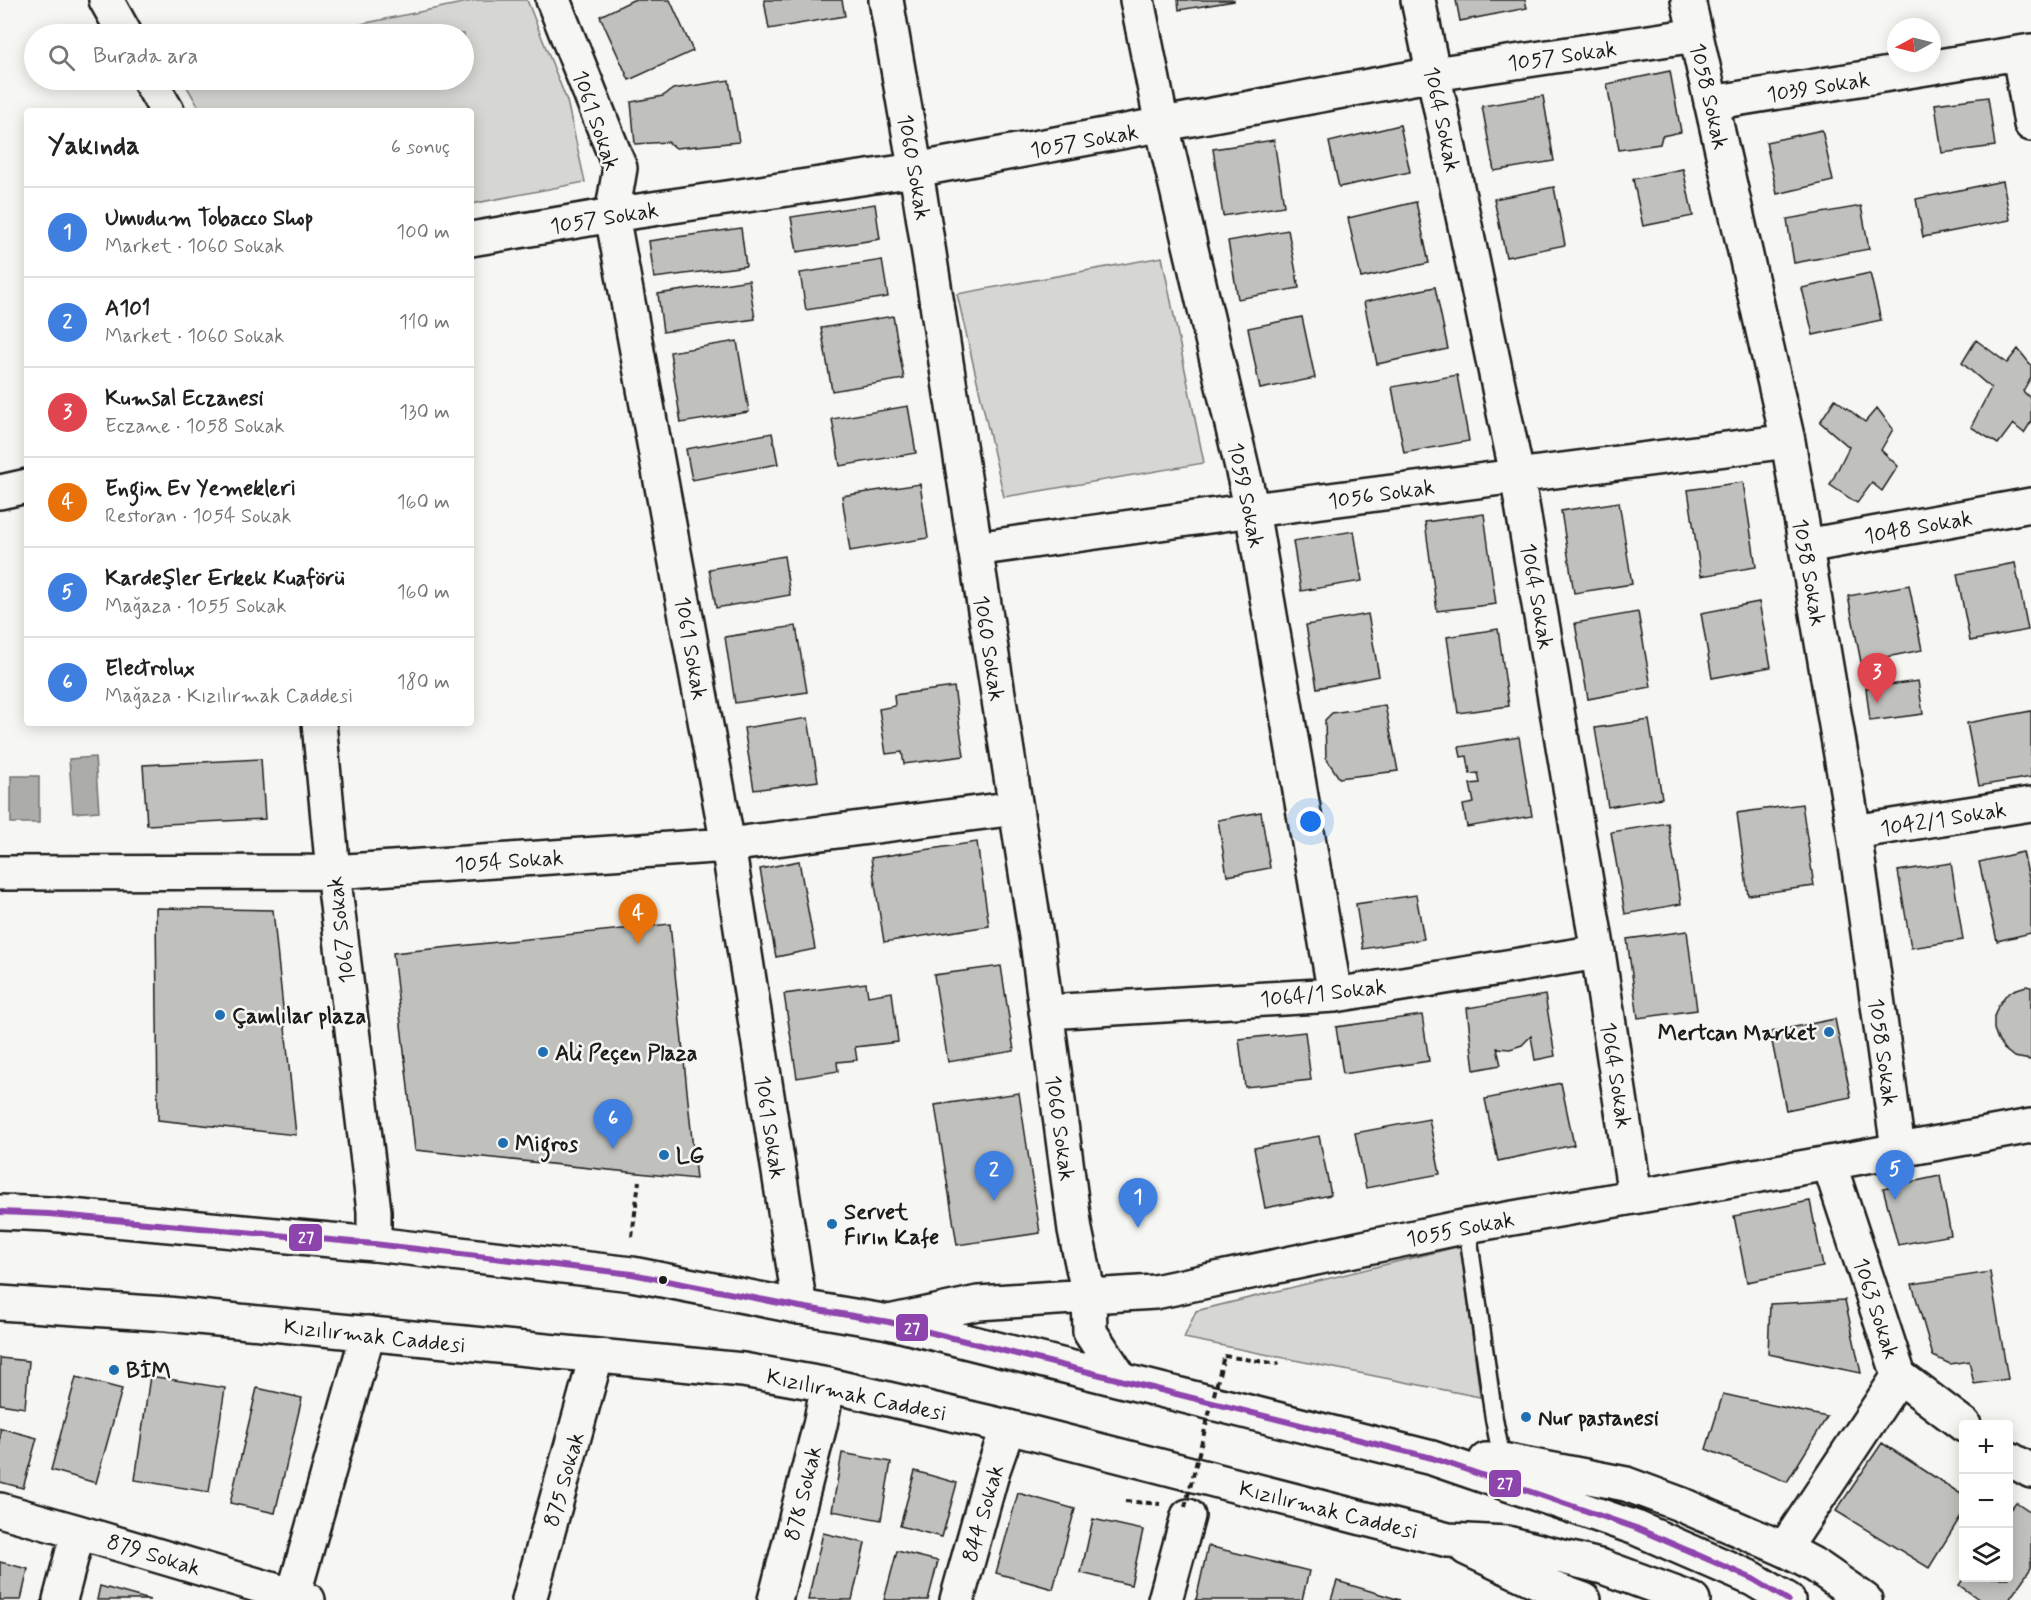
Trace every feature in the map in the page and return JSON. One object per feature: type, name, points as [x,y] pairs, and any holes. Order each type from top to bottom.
[{"type":"street","points":[[106,0],[119,24]]},
{"type":"street","name":"1061 Sokak","points":[[553,0],[620,168],[612,215],[728,845],[800,1307]]},
{"type":"street","name":"1060 Sokak","points":[[886,0],[1016,808],[1075,1230],[1089,1296],[1090,1332],[1121,1379]]},
{"type":"street","name":"1059 Sokak","points":[[1137,0],[1162,125],[1252,510],[1335,995]]},
{"type":"street","name":"1064 Sokak","points":[[1418,0],[1517,475],[1598,952],[1635,1196]]},
{"type":"street","name":"1058 Sokak","points":[[1688,0],[1788,441],[1854,832],[1898,1149]]},
{"type":"street","name":"1057 Sokak","points":[[474,238],[612,215],[915,170],[1434,74],[1696,35]]},
{"type":"street","points":[[2025,52],[2031,124]]},
{"type":"street","name":"1039 Sokak","points":[[1711,103],[2025,52]]},
{"type":"street","points":[[155,90],[165,108]]},
{"type":"street","name":"1056 Sokak","points":[[975,549],[1252,510],[1788,441]]},
{"type":"street","points":[[0,492],[24,487]]},
{"type":"street","name":"1048 Sokak","points":[[1806,546],[2031,505]]},
{"type":"street","name":"1067 Sokak","points":[[319,726],[333,872],[374,1211],[374,1244]]},
{"type":"street","name":"1042/1 Sokak","points":[[1854,832],[2031,804]]},
{"type":"street","name":"1054 Sokak","points":[[0,873],[333,872],[728,845],[1016,808]]},
{"type":"street","name":"1064/1 Sokak","points":[[1046,1012],[1335,995],[1598,952]]},
{"type":"street","name":"1055 Sokak","points":[[890,1322],[978,1303],[1155,1292],[1467,1226],[2031,1126]]},
{"type":"street","name":"1063 Sokak","points":[[1829,1163],[1899,1376],[1959,1421]]},
{"type":"street","points":[[0,1212],[49,1214],[374,1244],[632,1274],[890,1322],[1432,1458],[1635,1528],[1753,1579],[1788,1600]]},
{"type":"street","name":"Kızılırmak Caddesi","points":[[0,1303],[167,1314],[743,1370],[828,1385],[1008,1426],[1448,1540],[1507,1543],[1603,1567],[1693,1600]]},
{"type":"street","points":[[298,1599],[368,1333]]},
{"type":"street","name":"875 Sokak","points":[[529,1600],[596,1357]]},
{"type":"street","points":[[1784,1549],[1899,1376]]},
{"type":"street","name":"878 Sokak","points":[[775,1600],[820,1425],[828,1385]]},
{"type":"street","name":"844 Sokak","points":[[957,1600],[993,1470],[1008,1426]]},
{"type":"street","points":[[1432,1458],[1502,1460],[1626,1485],[1680,1504],[1784,1549],[1816,1566],[1865,1600]]},
{"type":"street","points":[[2013,1461],[2031,1471]]},
{"type":"street","points":[[1165,1600],[1178,1508]]},
{"type":"street","name":"879 Sokak","points":[[0,1510],[298,1599]]},
{"type":"street","points":[[60,1600],[78,1532]]},
{"type":"street","points":[[1448,1540],[1553,1594],[1584,1600]]},
{"type":"lane","points":[[1467,1226],[1494,1419],[1502,1460]]},
{"type":"path","points":[[632,1237],[639,1181]]},
{"type":"path","points":[[1125,1500],[1178,1508],[1224,1356],[1279,1364]]},
{"type":"shaded area","points":[[477,0],[527,0],[567,101],[585,182],[474,203],[474,108],[199,108],[189,90],[474,90],[474,24],[361,24]]},
{"type":"shaded area","points":[[1162,257],[1204,463],[1004,497],[957,294]]},
{"type":"shaded area","points":[[95,757],[99,811],[73,813],[69,759]]},
{"type":"shaded area","points":[[11,776],[39,776],[39,823],[11,823]]},
{"type":"shaded area","points":[[1461,1246],[1480,1397],[1184,1338],[1196,1311]]},
{"type":"building","points":[[633,0],[670,0],[693,51],[629,80],[600,16]]},
{"type":"building","points":[[764,0],[842,0],[845,16],[769,29]]},
{"type":"building","points":[[1178,0],[1234,0],[1234,1],[1179,10]]},
{"type":"building","points":[[1456,0],[1525,0],[1527,8],[1460,21]]},
{"type":"building","points":[[1670,71],[1681,132],[1662,136],[1660,144],[1619,150],[1607,84]]},
{"type":"building","points":[[729,80],[739,142],[676,148],[668,142],[635,144],[631,102],[663,96],[673,89]]},
{"type":"building","points":[[1543,96],[1554,161],[1494,171],[1482,106]]},
{"type":"building","points":[[1988,97],[1995,146],[1942,153],[1935,104]]},
{"type":"building","points":[[1400,125],[1410,172],[1339,187],[1329,142]]},
{"type":"building","points":[[1822,130],[1833,181],[1777,194],[1766,142]]},
{"type":"building","points":[[1274,140],[1284,206],[1223,216],[1213,149]]},
{"type":"building","points":[[1683,169],[1693,216],[1643,226],[1633,179]]},
{"type":"building","points":[[2003,181],[2010,220],[1923,237],[1916,199]]},
{"type":"building","points":[[1554,187],[1565,245],[1506,257],[1494,199]]},
{"type":"building","points":[[1416,202],[1429,263],[1361,278],[1348,218]]},
{"type":"building","points":[[875,204],[880,239],[797,252],[791,217]]},
{"type":"building","points":[[1861,206],[1869,249],[1794,263],[1787,219]]},
{"type":"building","points":[[741,228],[746,266],[654,278],[649,241]]},
{"type":"building","points":[[1288,230],[1299,288],[1238,299],[1228,241]]},
{"type":"building","points":[[882,260],[888,297],[806,310],[800,273]]},
{"type":"building","points":[[1870,273],[1881,320],[1813,335],[1802,288]]},
{"type":"building","points":[[749,280],[755,319],[663,332],[658,294]]},
{"type":"building","points":[[1435,287],[1448,349],[1377,364],[1364,302]]},
{"type":"building","points":[[893,316],[904,379],[832,391],[821,328]]},
{"type":"building","points":[[1302,317],[1315,378],[1260,389],[1248,328]]},
{"type":"building","points":[[1976,340],[2007,363],[2018,349],[2031,365],[2031,377],[2023,391],[2031,399],[2031,422],[2024,433],[2013,424],[1998,444],[1971,427],[1991,388],[1962,363]]},
{"type":"building","points":[[737,341],[749,412],[681,423],[670,352]]},
{"type":"building","points":[[1457,375],[1469,441],[1404,453],[1392,387]]},
{"type":"building","points":[[1835,399],[1865,422],[1877,408],[1893,429],[1881,450],[1898,466],[1882,491],[1872,483],[1857,503],[1830,485],[1849,447],[1820,422]]},
{"type":"building","points":[[908,406],[916,453],[840,466],[832,419]]},
{"type":"building","points":[[772,433],[778,464],[692,480],[686,449]]},
{"type":"building","points":[[1743,482],[1756,567],[1701,576],[1688,490]]},
{"type":"building","points":[[920,484],[928,538],[850,551],[842,496]]},
{"type":"building","points":[[1619,502],[1632,584],[1574,593],[1561,511]]},
{"type":"building","points":[[1484,514],[1496,604],[1437,611],[1425,522]]},
{"type":"building","points":[[1354,531],[1362,581],[1301,591],[1293,541]]},
{"type":"building","points":[[784,556],[790,595],[716,608],[709,569]]},
{"type":"building","points":[[2015,563],[2028,630],[1970,641],[1957,574]]},
{"type":"building","points":[[1909,585],[1922,650],[1861,662],[1848,596]]},
{"type":"building","points":[[1759,602],[1771,667],[1712,678],[1701,613]]},
{"type":"building","points":[[1638,612],[1651,687],[1588,699],[1575,623]]},
{"type":"building","points":[[1368,614],[1379,676],[1317,688],[1306,625]]},
{"type":"building","points":[[796,626],[807,692],[735,703],[725,637]]},
{"type":"building","points":[[1498,629],[1509,706],[1458,713],[1447,637]]},
{"type":"building","points":[[1918,681],[1923,714],[1870,721],[1866,688]]},
{"type":"building","points":[[954,687],[964,756],[904,764],[902,752],[886,754],[879,709],[895,706],[894,695]]},
{"type":"building","points":[[1385,705],[1398,771],[1339,778],[1326,758],[1325,720],[1332,713]]},
{"type":"building","points":[[2031,711],[2031,777],[1979,786],[1967,723]]},
{"type":"building","points":[[808,718],[818,781],[754,790],[744,728]]},
{"type":"building","points":[[1649,720],[1662,798],[1608,807],[1595,728]]},
{"type":"building","points":[[1519,737],[1532,816],[1467,827],[1463,805],[1474,803],[1470,784],[1480,783],[1478,773],[1470,774],[1467,756],[1461,757],[1459,747]]},
{"type":"building","points":[[261,759],[265,819],[147,825],[143,765]]},
{"type":"building","points":[[1802,804],[1814,886],[1748,895],[1737,813]]},
{"type":"building","points":[[1261,812],[1270,868],[1227,876],[1218,820]]},
{"type":"building","points":[[1668,823],[1681,904],[1625,914],[1611,832]]},
{"type":"building","points":[[977,842],[989,926],[884,942],[871,858]]},
{"type":"building","points":[[2023,852],[2031,887],[2031,933],[1997,941],[1979,862]]},
{"type":"building","points":[[799,861],[815,949],[776,957],[760,869]]},
{"type":"building","points":[[1951,863],[1963,940],[1911,948],[1898,871]]},
{"type":"building","points":[[1416,895],[1424,939],[1363,949],[1356,904]]},
{"type":"building","name":"Çamlılar plaza","points":[[156,908],[273,910],[296,1135],[158,1120]]},
{"type":"building","name":"Ali Peçen Plaza","points":[[670,924],[696,1179],[415,1150],[393,953]]},
{"type":"building","points":[[1687,931],[1697,1010],[1638,1018],[1627,939]]},
{"type":"building","points":[[1001,966],[1014,1051],[948,1062],[934,975]]},
{"type":"building","points":[[866,983],[868,996],[892,992],[898,1042],[855,1047],[857,1060],[837,1062],[838,1071],[797,1078],[784,994]]},
{"type":"building","points":[[2026,986],[2031,987],[2031,1060],[2014,1057],[2004,1049],[1994,1029],[1994,1017],[2005,996]]},
{"type":"building","points":[[1545,995],[1555,1056],[1535,1060],[1531,1036],[1522,1045],[1510,1049],[1497,1048],[1501,1065],[1474,1070],[1467,1008]]},
{"type":"building","points":[[1422,1015],[1429,1061],[1343,1074],[1336,1027]]},
{"type":"building","points":[[1835,1019],[1851,1097],[1786,1110],[1770,1032]]},
{"type":"building","points":[[1305,1032],[1311,1080],[1245,1087],[1239,1039]]},
{"type":"building","points":[[1561,1083],[1574,1145],[1498,1161],[1485,1099]]},
{"type":"building","points":[[1019,1093],[1040,1233],[957,1245],[935,1105]]},
{"type":"building","points":[[1429,1119],[1440,1174],[1366,1188],[1355,1133]]},
{"type":"building","points":[[1319,1136],[1331,1195],[1265,1208],[1254,1148]]},
{"type":"building","points":[[1940,1176],[1951,1235],[1898,1245],[1883,1188]]},
{"type":"building","points":[[1810,1201],[1823,1267],[1747,1282],[1734,1216]]},
{"type":"building","points":[[1990,1272],[2008,1379],[1974,1384],[1969,1361],[1950,1364],[1933,1356],[1912,1284]]},
{"type":"building","points":[[1845,1300],[1861,1373],[1768,1354],[1770,1304]]},
{"type":"building","points":[[0,1358],[29,1361],[25,1408],[0,1404]]},
{"type":"building","points":[[150,1376],[225,1388],[209,1492],[135,1480]]},
{"type":"building","points":[[76,1377],[122,1389],[96,1483],[51,1470]]},
{"type":"building","points":[[257,1388],[302,1398],[275,1513],[230,1503]]},
{"type":"building","points":[[1723,1394],[1827,1417],[1787,1482],[1706,1449]]},
{"type":"building","points":[[0,1428],[37,1438],[23,1488],[0,1482]]},
{"type":"building","points":[[1882,1443],[1959,1493],[1959,1519],[1929,1568],[1836,1511]]},
{"type":"building","points":[[842,1453],[891,1462],[881,1520],[832,1511]]},
{"type":"building","points":[[915,1471],[957,1483],[942,1537],[900,1526]]},
{"type":"building","points":[[1018,1493],[1075,1509],[1053,1589],[996,1573]]},
{"type":"building","points":[[2016,1502],[2031,1512],[2031,1568],[2009,1600],[1980,1600],[1959,1585],[1961,1582],[2013,1582],[2013,1506]]},
{"type":"building","points":[[1093,1519],[1143,1530],[1131,1585],[1081,1573]]},
{"type":"building","points":[[823,1533],[865,1543],[852,1600],[808,1600]]},
{"type":"building","points":[[1208,1546],[1309,1571],[1302,1600],[1196,1600]]},
{"type":"building","points":[[897,1551],[938,1561],[928,1600],[884,1600]]},
{"type":"building","points":[[0,1562],[28,1569],[21,1600],[0,1600]]},
{"type":"building","points":[[1337,1581],[1400,1600],[1331,1600]]},
{"type":"building","points":[[100,1586],[150,1600],[97,1600]]},
{"type":"transit line","name":"27","points":[[0,1212],[49,1214],[374,1244],[632,1274],[889,1322],[1432,1458],[1636,1528],[1753,1579],[1788,1600]]},
{"type":"place","name":"Kumsal Eczanesi","points":[[1877,703]]},
{"type":"place","name":"Engin Ev Yemekleri","points":[[638,944]]},
{"type":"place","name":"Çamlılar plaza","points":[[220,1015]]},
{"type":"place","name":"Mertcan Market","points":[[1829,1032]]},
{"type":"place","name":"Ali Peçen Plaza","points":[[543,1052]]},
{"type":"place","name":"Migros","points":[[503,1143]]},
{"type":"place","name":"Electrolux","points":[[613,1149]]},
{"type":"place","name":"LG","points":[[664,1155]]},
{"type":"place","name":"Kardeşler Erkek Kuaförü","points":[[1895,1200]]},
{"type":"place","name":"A101","points":[[994,1201]]},
{"type":"place","name":"Servet Fırın Kafe","points":[[832,1224]]},
{"type":"place","name":"Umudum Tobacco Shop","points":[[1138,1228]]},
{"type":"place","name":"BİM","points":[[114,1370]]},
{"type":"place","name":"Nur pastanesi","points":[[1526,1417]]}]
